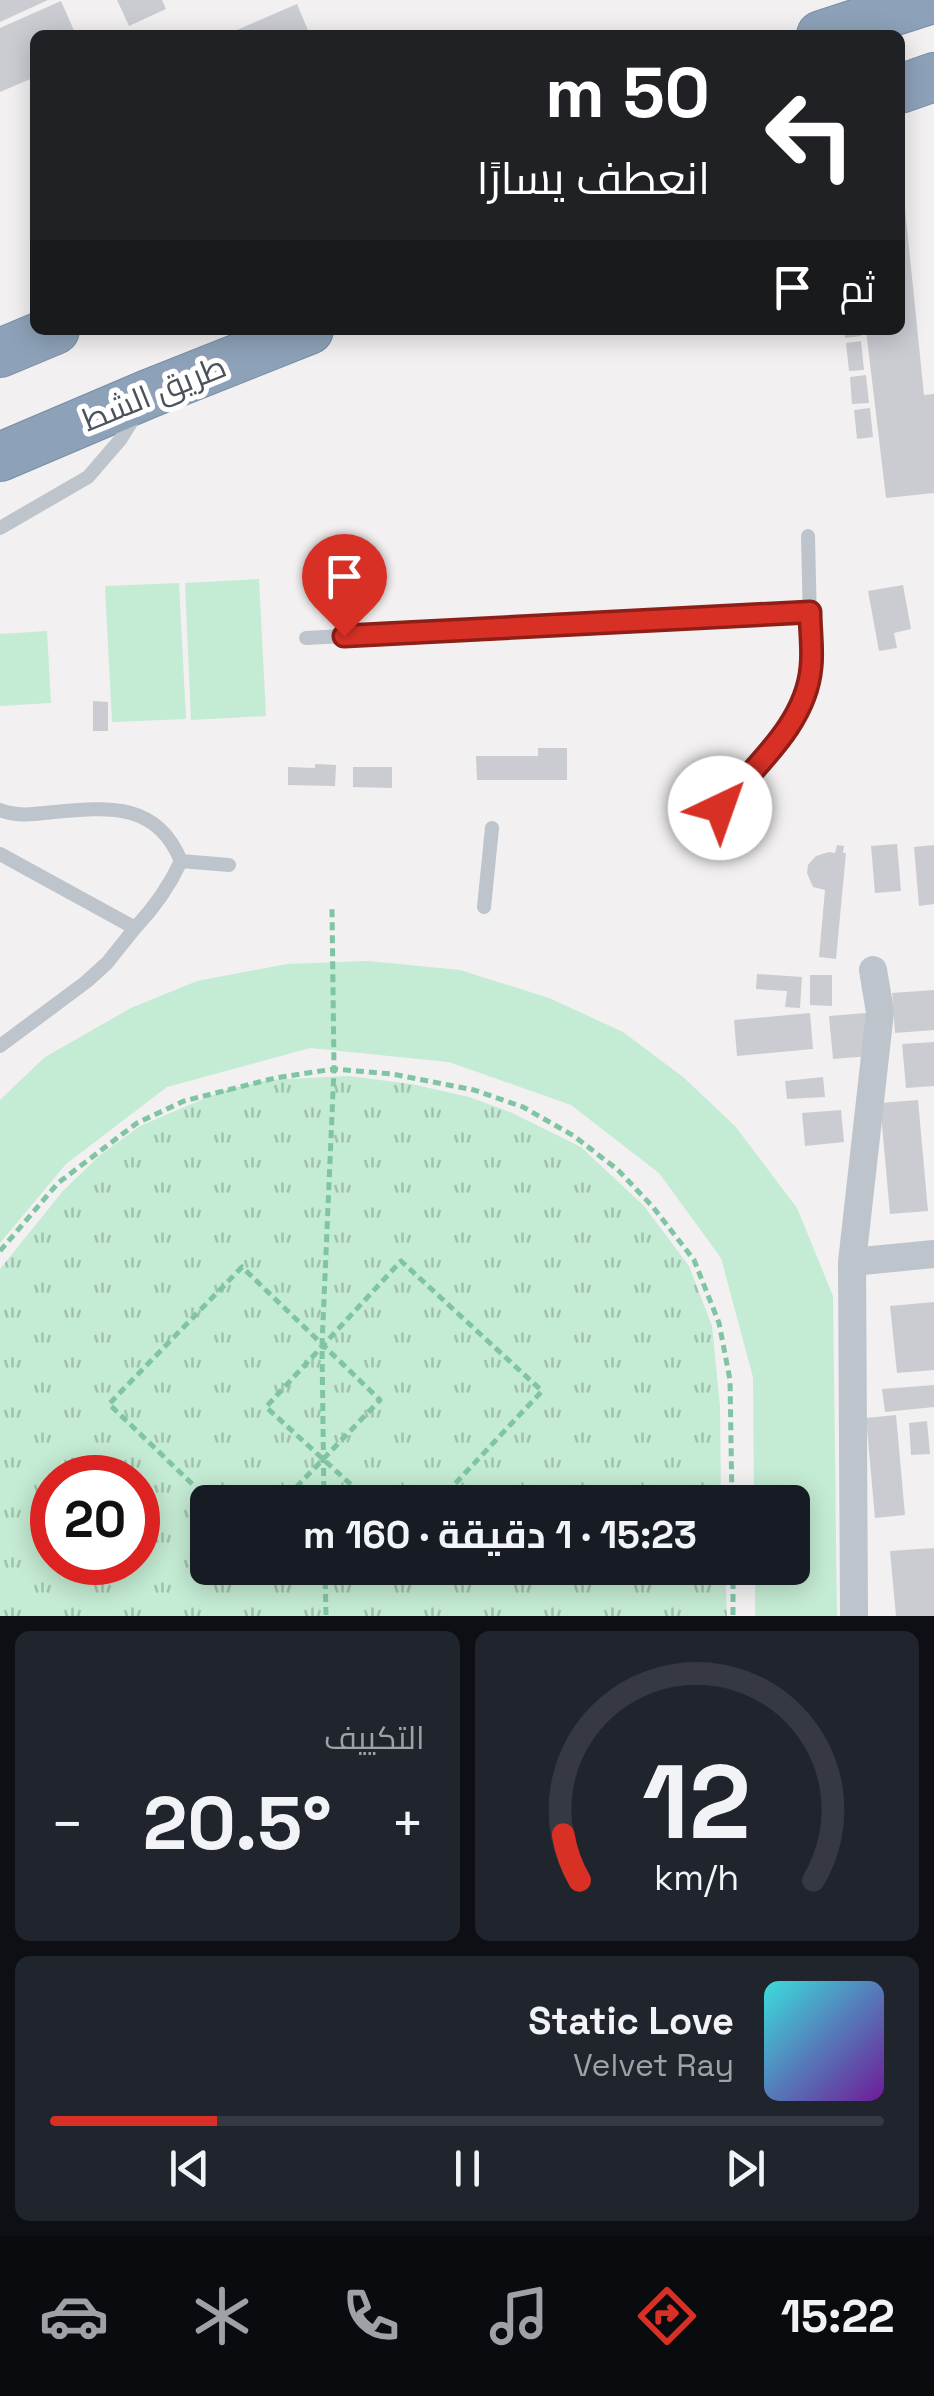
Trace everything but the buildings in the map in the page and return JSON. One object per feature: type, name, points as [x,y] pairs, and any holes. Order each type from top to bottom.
[{"type":"highway","points":[[836,30],[929,0]]},
{"type":"highway","points":[[905,87],[934,78]]},
{"type":"highway","points":[[0,353],[43,335]]},
{"type":"highway","name":"طريق الشط","points":[[0,457],[296,335]]},
{"type":"street","points":[[854,1616],[852,1262],[880,1012],[874,970]]},
{"type":"street","points":[[852,1262],[934,1254]]},
{"type":"lane","points":[[0,528],[88,477],[120,440],[148,394]]},
{"type":"lane","points":[[703,829],[767,756],[802,703],[811,668],[808,536]]},
{"type":"lane","points":[[306,638],[810,612]]},
{"type":"lane","points":[[0,810],[26,815],[114,809],[147,818],[172,841],[181,862],[151,911],[107,963],[0,1046]]},
{"type":"lane","points":[[484,907],[492,828]]},
{"type":"lane","points":[[0,854],[135,928]]},
{"type":"lane","points":[[181,862],[229,865]]},
{"type":"path","points":[[324,1485],[322,1345],[334,1069],[332,908]]},
{"type":"path","points":[[0,1251],[58,1183],[137,1123],[184,1102],[275,1078],[334,1069],[392,1074],[474,1090],[523,1107],[574,1136],[618,1170],[694,1260],[719,1323],[730,1380],[732,1485]]},
{"type":"path","points":[[351,1485],[266,1407],[401,1260],[542,1391],[454,1485]]},
{"type":"path","points":[[193,1485],[109,1404],[242,1268],[380,1400],[299,1485]]},
{"type":"path","points":[[325,1585],[326,1616]]},
{"type":"path","points":[[733,1585],[734,1616]]},
{"type":"green space","points":[[259,579],[266,716],[191,720],[185,583]]},
{"type":"green space","points":[[179,583],[186,719],[112,722],[105,586]]},
{"type":"green space","points":[[47,631],[51,703],[0,706],[0,634]]},
{"type":"green space","points":[[368,961],[460,970],[549,998],[623,1032],[683,1077],[735,1126],[797,1208],[833,1296],[837,1616],[755,1616],[755,1585],[810,1585],[810,1485],[754,1485],[753,1377],[721,1258],[659,1173],[571,1105],[449,1062],[310,1048],[167,1087],[66,1164],[0,1243],[0,1100],[45,1057],[131,1008],[197,981],[287,964]]},
{"type":"green space","points":[[348,1076],[411,1084],[469,1097],[510,1112],[581,1147],[644,1206],[689,1266],[712,1326],[720,1406],[721,1485],[190,1485],[190,1585],[726,1585],[727,1616],[0,1616],[0,1269],[63,1191],[99,1156],[140,1126],[222,1091],[267,1080]]},
{"type":"route","points":[[344,636],[810,612],[811,668],[802,703],[767,756],[720,808]]}]
